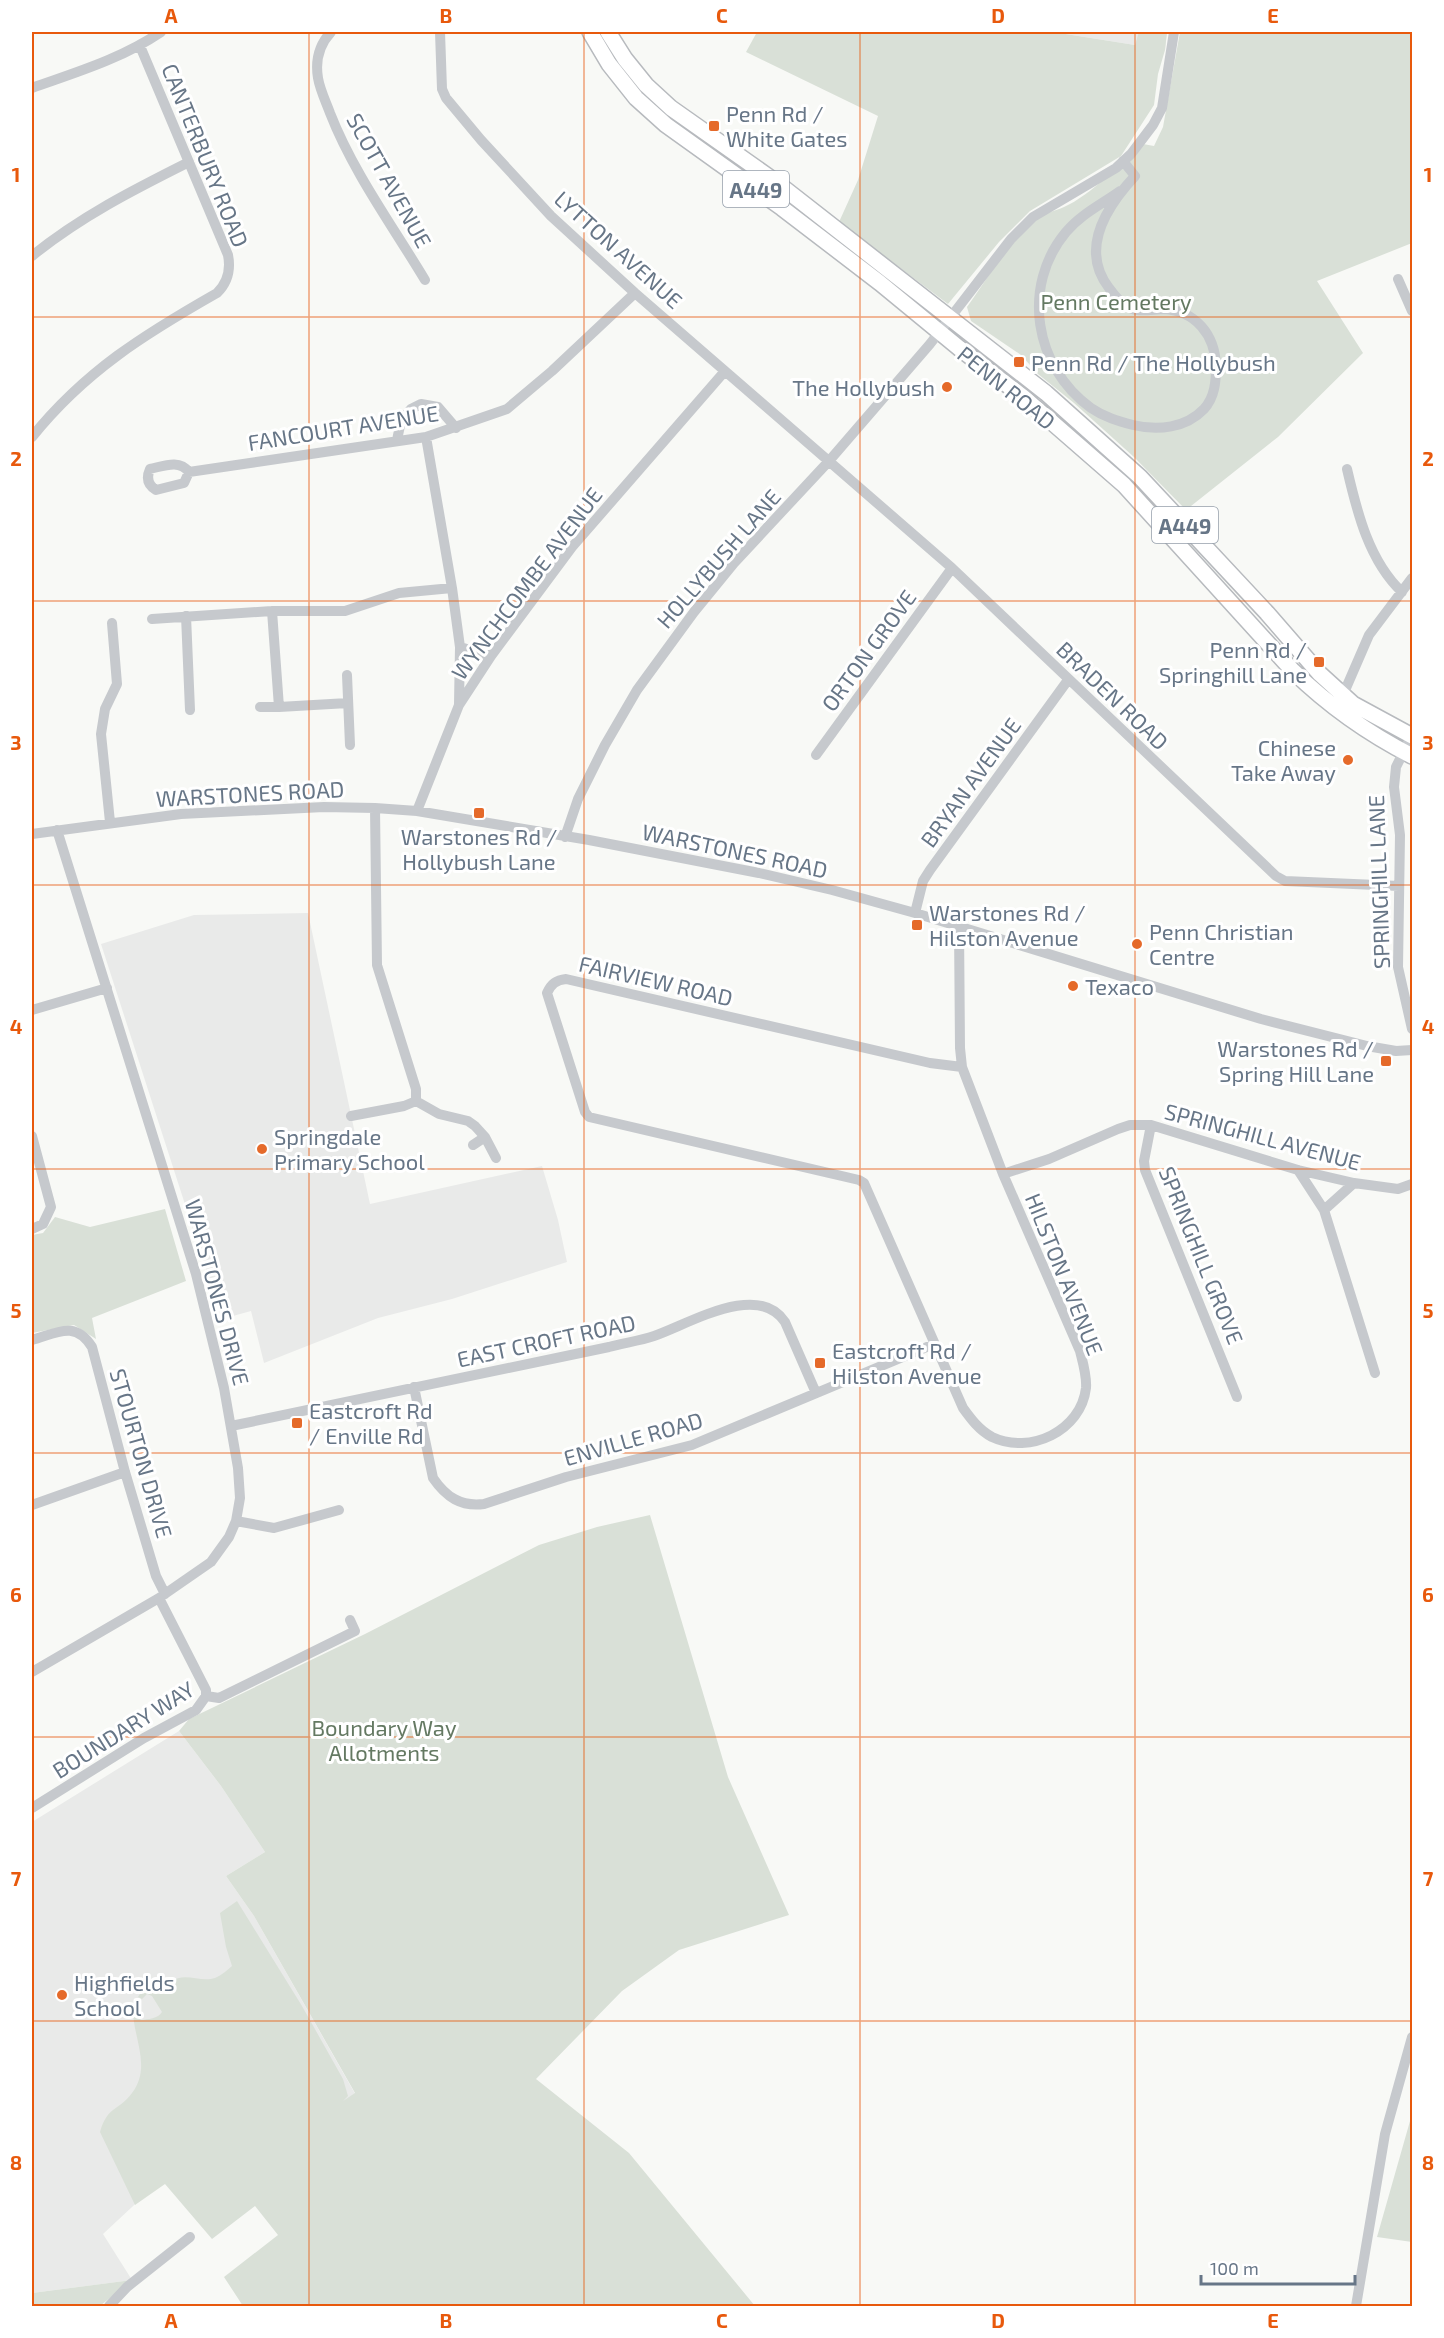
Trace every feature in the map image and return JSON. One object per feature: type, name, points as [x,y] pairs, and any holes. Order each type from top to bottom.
[{"type":"highway","name":"PENN ROAD","points":[[590,32],[609,64],[636,98],[666,125],[945,326],[1046,393],[1140,477],[1267,613],[1320,674],[1353,704],[1412,736]]},
{"type":"highway","name":"PENN ROAD","points":[[608,32],[625,59],[646,85],[671,108],[776,183],[945,326],[1124,485],[1293,671],[1316,693],[1408,754]]},
{"type":"street","points":[[32,88],[114,59],[161,32]]},
{"type":"street","name":"SCOTT AVENUE","points":[[331,32],[323,40],[319,50],[318,79],[325,100],[350,157],[425,280]]},
{"type":"street","name":"LYTTON AVENUE","points":[[440,32],[442,89],[446,98],[481,140],[552,216],[635,293],[829,461]]},
{"type":"street","name":"HOLLYBUSH LANE","points":[[565,837],[578,799],[605,745],[637,690],[674,637],[734,563],[829,461],[945,326],[1011,239],[1033,217],[1099,180],[1123,161],[1153,125],[1162,108],[1174,32]]},
{"type":"street","name":"CANTERBURY ROAD","points":[[32,437],[60,404],[104,364],[138,339],[217,292],[223,287],[229,274],[228,255],[140,46]]},
{"type":"street","points":[[1120,191],[1102,219],[1099,231],[1096,255],[1101,276],[1118,299],[1130,308],[1176,311],[1201,324],[1209,336],[1216,360],[1216,376],[1210,401],[1204,409],[1189,420],[1166,428],[1141,427],[1108,418],[1092,409],[1076,395],[1052,362],[1038,314],[1041,280],[1056,245],[1079,218],[1120,191],[1135,176],[1123,161]]},
{"type":"street","points":[[32,256],[89,214],[189,162]]},
{"type":"street","points":[[1398,279],[1413,311]]},
{"type":"street","name":"FANCOURT AVENUE","points":[[189,472],[426,437],[507,409],[552,371],[635,293]]},
{"type":"street","name":"WYNCHCOMBE AVENUE","points":[[417,812],[459,705],[490,656],[572,547],[725,371]]},
{"type":"street","points":[[397,440],[401,421],[411,409],[421,404],[438,407],[456,428]]},
{"type":"street","points":[[426,437],[460,647],[459,705]]},
{"type":"street","name":"BRADEN ROAD","points":[[829,461],[952,568],[1276,876],[1285,881],[1399,886]]},
{"type":"street","points":[[1347,470],[1358,510],[1376,556],[1387,576],[1402,592]]},
{"type":"street","name":"ORTON GROVE","points":[[816,755],[952,568]]},
{"type":"street","points":[[1343,695],[1369,635],[1413,578]]},
{"type":"street","points":[[152,618],[272,611],[345,611],[399,593],[452,588]]},
{"type":"street","points":[[272,611],[279,707]]},
{"type":"street","points":[[186,616],[190,710]]},
{"type":"street","points":[[110,822],[101,734],[105,709],[117,684],[112,623]]},
{"type":"street","points":[[460,647],[490,656]]},
{"type":"street","points":[[347,675],[350,745]]},
{"type":"street","name":"BRYAN AVENUE","points":[[915,913],[923,881],[930,870],[1068,680]]},
{"type":"street","points":[[260,708],[348,703]]},
{"type":"street","name":"SPRINGHILL LANE","points":[[1412,736],[1408,754],[1396,767],[1394,787],[1400,836],[1398,967],[1413,1029]]},
{"type":"street","name":"WARSTONES ROAD","points":[[32,834],[110,822],[226,811],[324,807],[417,812],[759,873],[915,913],[1261,1019],[1376,1048],[1396,1051],[1412,1049]]},
{"type":"street","points":[[375,808],[377,965],[416,1089],[416,1101]]},
{"type":"street","name":"WARSTONES DRIVE","points":[[32,1671],[162,1596],[211,1562],[236,1521],[240,1498],[231,1426],[196,1274],[57,830]]},
{"type":"street","name":"HILSTON AVENUE","points":[[868,1189],[934,1344],[963,1408],[972,1421],[993,1437],[1016,1442],[1040,1441],[1064,1427],[1074,1418],[1086,1388],[1080,1351],[1003,1174],[962,1067],[959,926]]},
{"type":"street","name":"FAIRVIEW ROAD","points":[[868,1189],[859,1180],[589,1117],[585,1112],[547,993],[551,985],[558,980],[566,979],[930,1063],[962,1067]]},
{"type":"street","points":[[32,1010],[107,988]]},
{"type":"street","points":[[351,1116],[404,1106],[416,1101]]},
{"type":"street","points":[[416,1101],[439,1114],[468,1121],[485,1137],[496,1158]]},
{"type":"street","name":"SPRINGHILL AVENUE","points":[[1003,1174],[1049,1159],[1130,1125],[1151,1125],[1298,1170],[1354,1183],[1398,1189],[1413,1184]]},
{"type":"street","name":"SPRINGHILL GROVE","points":[[1151,1125],[1144,1161],[1146,1170],[1238,1397]]},
{"type":"street","points":[[32,1136],[51,1208],[43,1224],[32,1229]]},
{"type":"street","points":[[473,1145],[485,1137]]},
{"type":"street","points":[[1298,1170],[1324,1210],[1375,1372]]},
{"type":"street","points":[[1324,1210],[1354,1183]]},
{"type":"street","name":"EAST CROFT ROAD","points":[[231,1426],[651,1337],[726,1309],[751,1304],[761,1304],[779,1313],[816,1393]]},
{"type":"street","name":"STOURTON DRIVE","points":[[32,1340],[73,1330],[81,1333],[92,1347],[125,1472],[162,1596],[206,1690],[206,1696]]},
{"type":"street","name":"ENVILLE ROAD","points":[[414,1387],[433,1478],[440,1490],[451,1499],[474,1506],[566,1477],[692,1445],[934,1344]]},
{"type":"street","points":[[32,1505],[125,1472]]},
{"type":"street","points":[[236,1521],[274,1528],[339,1510]]},
{"type":"street","name":"BOUNDARY WAY","points":[[32,1808],[144,1738],[196,1710],[206,1696],[219,1698],[355,1631],[350,1620]]},
{"type":"street","points":[[1356,2307],[1385,2134],[1413,2037]]},
{"type":"street","points":[[109,2307],[127,2287],[190,2237]]},
{"type":"shaded area","points":[[1053,32],[1167,32],[1165,50]]},
{"type":"shaded area","name":"Springdale Primary School","points":[[308,913],[370,1204],[542,1166],[558,1220],[567,1262],[452,1299],[378,1318],[264,1363],[251,1311],[222,1319],[101,944],[194,915]]},
{"type":"shaded area","points":[[179,1731],[221,1786],[265,1852],[226,1876],[254,1916],[366,2113],[161,2180],[103,2234],[132,2280],[32,2293],[32,1822]]},
{"type":"green space","points":[[757,32],[1053,32],[1135,45],[1139,32],[1167,32],[1154,105],[1121,156],[1030,211],[999,242],[948,304],[839,222],[858,180],[878,116],[746,52]]},
{"type":"green space","name":"Penn Cemetery","points":[[1180,32],[1412,32],[1412,243],[1317,281],[1363,353],[1278,437],[1186,510],[1134,457],[1038,374],[1021,355],[971,321],[967,307],[1008,249],[1035,220],[1085,195],[1143,144],[1154,146],[1163,127]]},
{"type":"green space","points":[[165,1209],[186,1281],[92,1318],[96,1339],[74,1325],[32,1333],[32,1235],[43,1233],[55,1217],[90,1227]]},
{"type":"green space","name":"Boundary Way Allotments","points":[[650,1515],[728,1777],[789,1915],[679,1950],[622,1991],[536,2079],[629,2153],[755,2306],[243,2306],[224,2277],[278,2235],[255,2206],[212,2239],[165,2184],[135,2205],[100,2132],[106,2117],[132,2093],[141,2073],[133,2010],[141,2020],[150,2019],[162,2012],[152,1996],[147,1994],[142,1999],[138,1997],[143,1989],[158,1978],[171,1982],[181,1977],[209,1979],[215,1978],[232,1966],[220,1913],[237,1901],[302,2006],[343,2079],[348,2096],[343,2101],[355,2093],[254,1916],[226,1876],[265,1852],[221,1786],[179,1731],[189,1719],[365,1634],[539,1545],[597,1527]]},
{"type":"green space","points":[[1412,2114],[1412,2242],[1377,2237]]},
{"type":"green space","points":[[132,2280],[100,2306],[32,2306],[32,2293]]},
{"type":"place","name":"Penn Rd / White Gates","points":[[714,126]]},
{"type":"place","name":"Penn Rd / The Hollybush","points":[[1019,362]]},
{"type":"place","name":"The Hollybush","points":[[947,387]]},
{"type":"place","name":"Penn Rd / Springhill Lane","points":[[1319,662]]},
{"type":"place","name":"Chinese Take Away","points":[[1348,760]]},
{"type":"place","name":"Warstones Rd / Hollybush Lane","points":[[479,813]]},
{"type":"place","name":"Warstones Rd / Hilston Avenue","points":[[917,925]]},
{"type":"place","name":"Penn Christian Centre","points":[[1137,944]]},
{"type":"place","name":"Texaco","points":[[1073,986]]},
{"type":"place","name":"Warstones Rd / Spring Hill Lane","points":[[1386,1061]]},
{"type":"place","name":"Springdale Primary School","points":[[262,1149]]},
{"type":"place","name":"Eastcroft Rd / Hilston Avenue","points":[[820,1363]]},
{"type":"place","name":"Eastcroft Rd / Enville Rd","points":[[297,1423]]},
{"type":"place","name":"Highfields School","points":[[62,1995]]}]
